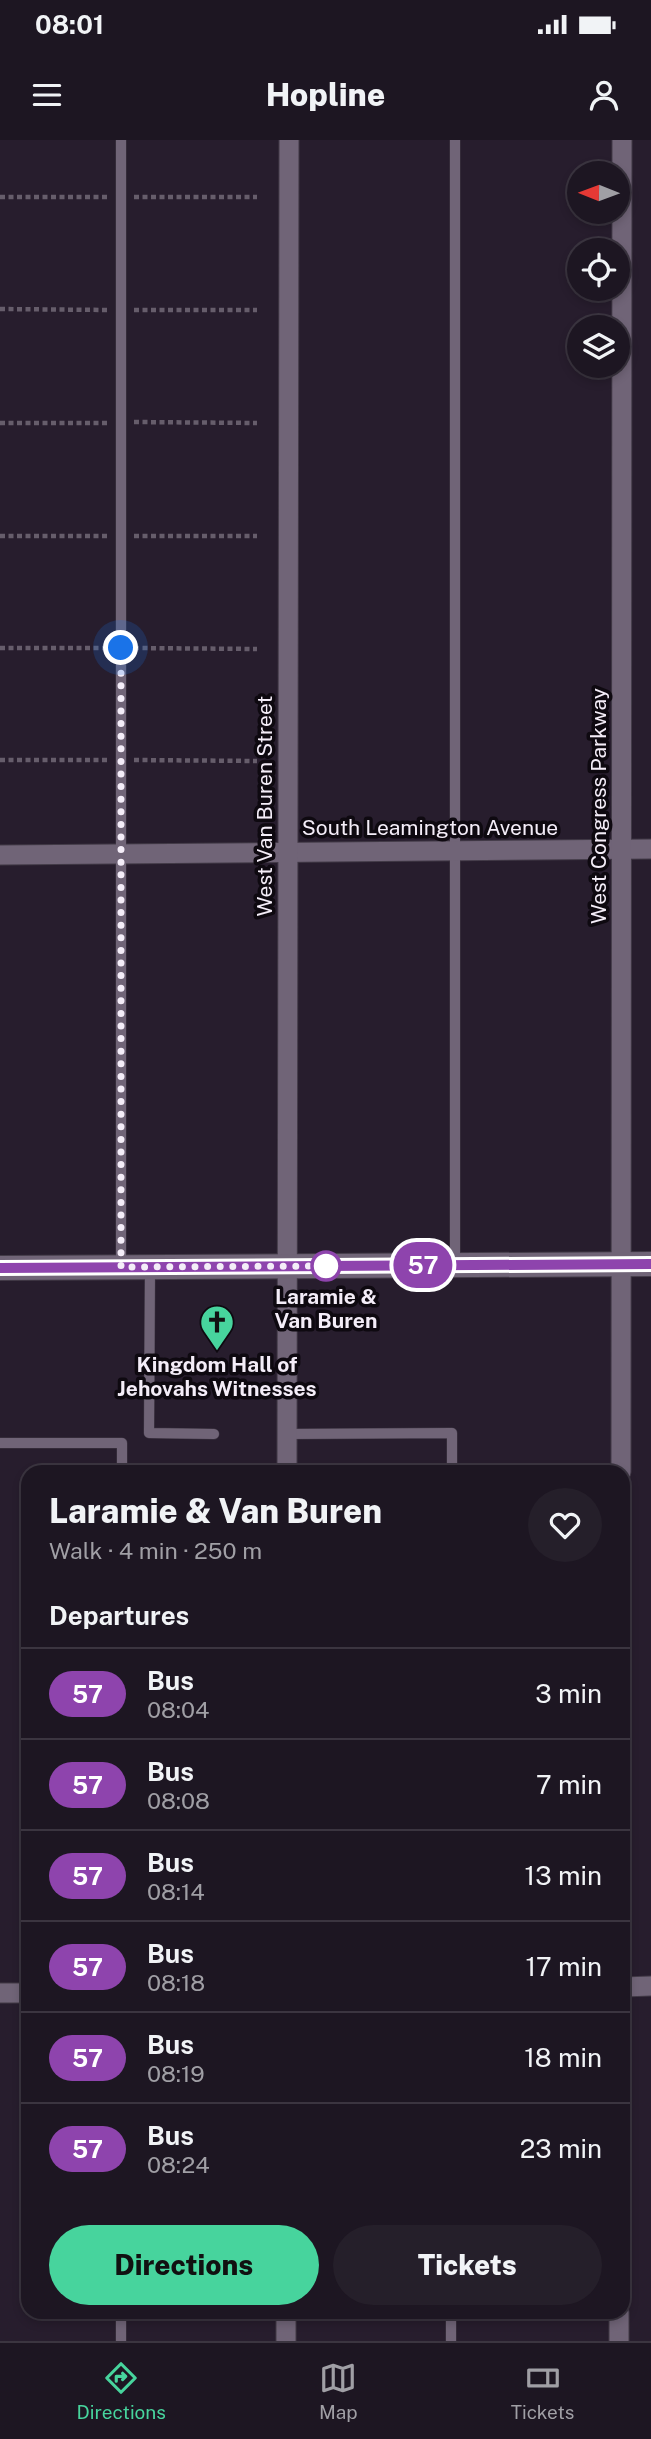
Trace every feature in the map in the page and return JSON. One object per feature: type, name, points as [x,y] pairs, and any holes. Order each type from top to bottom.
[{"type":"street","name":"West Van Buren Street","points":[[287,1465],[289,140]]},
{"type":"street","name":"West Congress Parkway","points":[[621,1465],[622,140]]},
{"type":"street","name":"South Leamington Avenue","points":[[0,855],[651,849]]},
{"type":"street","points":[[0,1268],[651,1264]]},
{"type":"street","points":[[630,1987],[651,1986]]},
{"type":"street","points":[[0,1993],[21,1993]]},
{"type":"street","points":[[286,2319],[286,2341]]},
{"type":"street","points":[[619,2319],[619,2341]]},
{"type":"lane","points":[[121,140],[121,1267]]},
{"type":"lane","points":[[455,1265],[456,140]]},
{"type":"lane","points":[[150,1267],[149,1433],[214,1434]]},
{"type":"lane","points":[[287,1434],[452,1433],[452,1465]]},
{"type":"lane","points":[[0,1443],[122,1443],[122,1465]]},
{"type":"lane","points":[[121,2319],[121,2341]]},
{"type":"lane","points":[[451,2319],[451,2341]]},
{"type":"path","points":[[147,196],[257,197]]},
{"type":"path","points":[[0,197],[92,197]]},
{"type":"path","points":[[0,309],[92,310]]},
{"type":"path","points":[[148,310],[257,310]]},
{"type":"path","points":[[149,422],[257,423]]},
{"type":"path","points":[[0,423],[91,423]]},
{"type":"path","points":[[0,536],[91,536]]},
{"type":"path","points":[[148,536],[257,536]]},
{"type":"path","points":[[0,648],[91,648]]},
{"type":"path","points":[[148,649],[257,649]]},
{"type":"path","points":[[0,760],[92,760]]},
{"type":"path","points":[[148,760],[257,761]]},
{"type":"bus line","name":"57","points":[[0,1268],[651,1264]]},
{"type":"place","name":"Laramie & Van Buren","points":[[326,1266]]},
{"type":"place","name":"Kingdom Hall of Jehovahs Witnesses","points":[[217,1352]]},
{"type":"route","points":[[121,648],[121,1267],[326,1266]]}]
